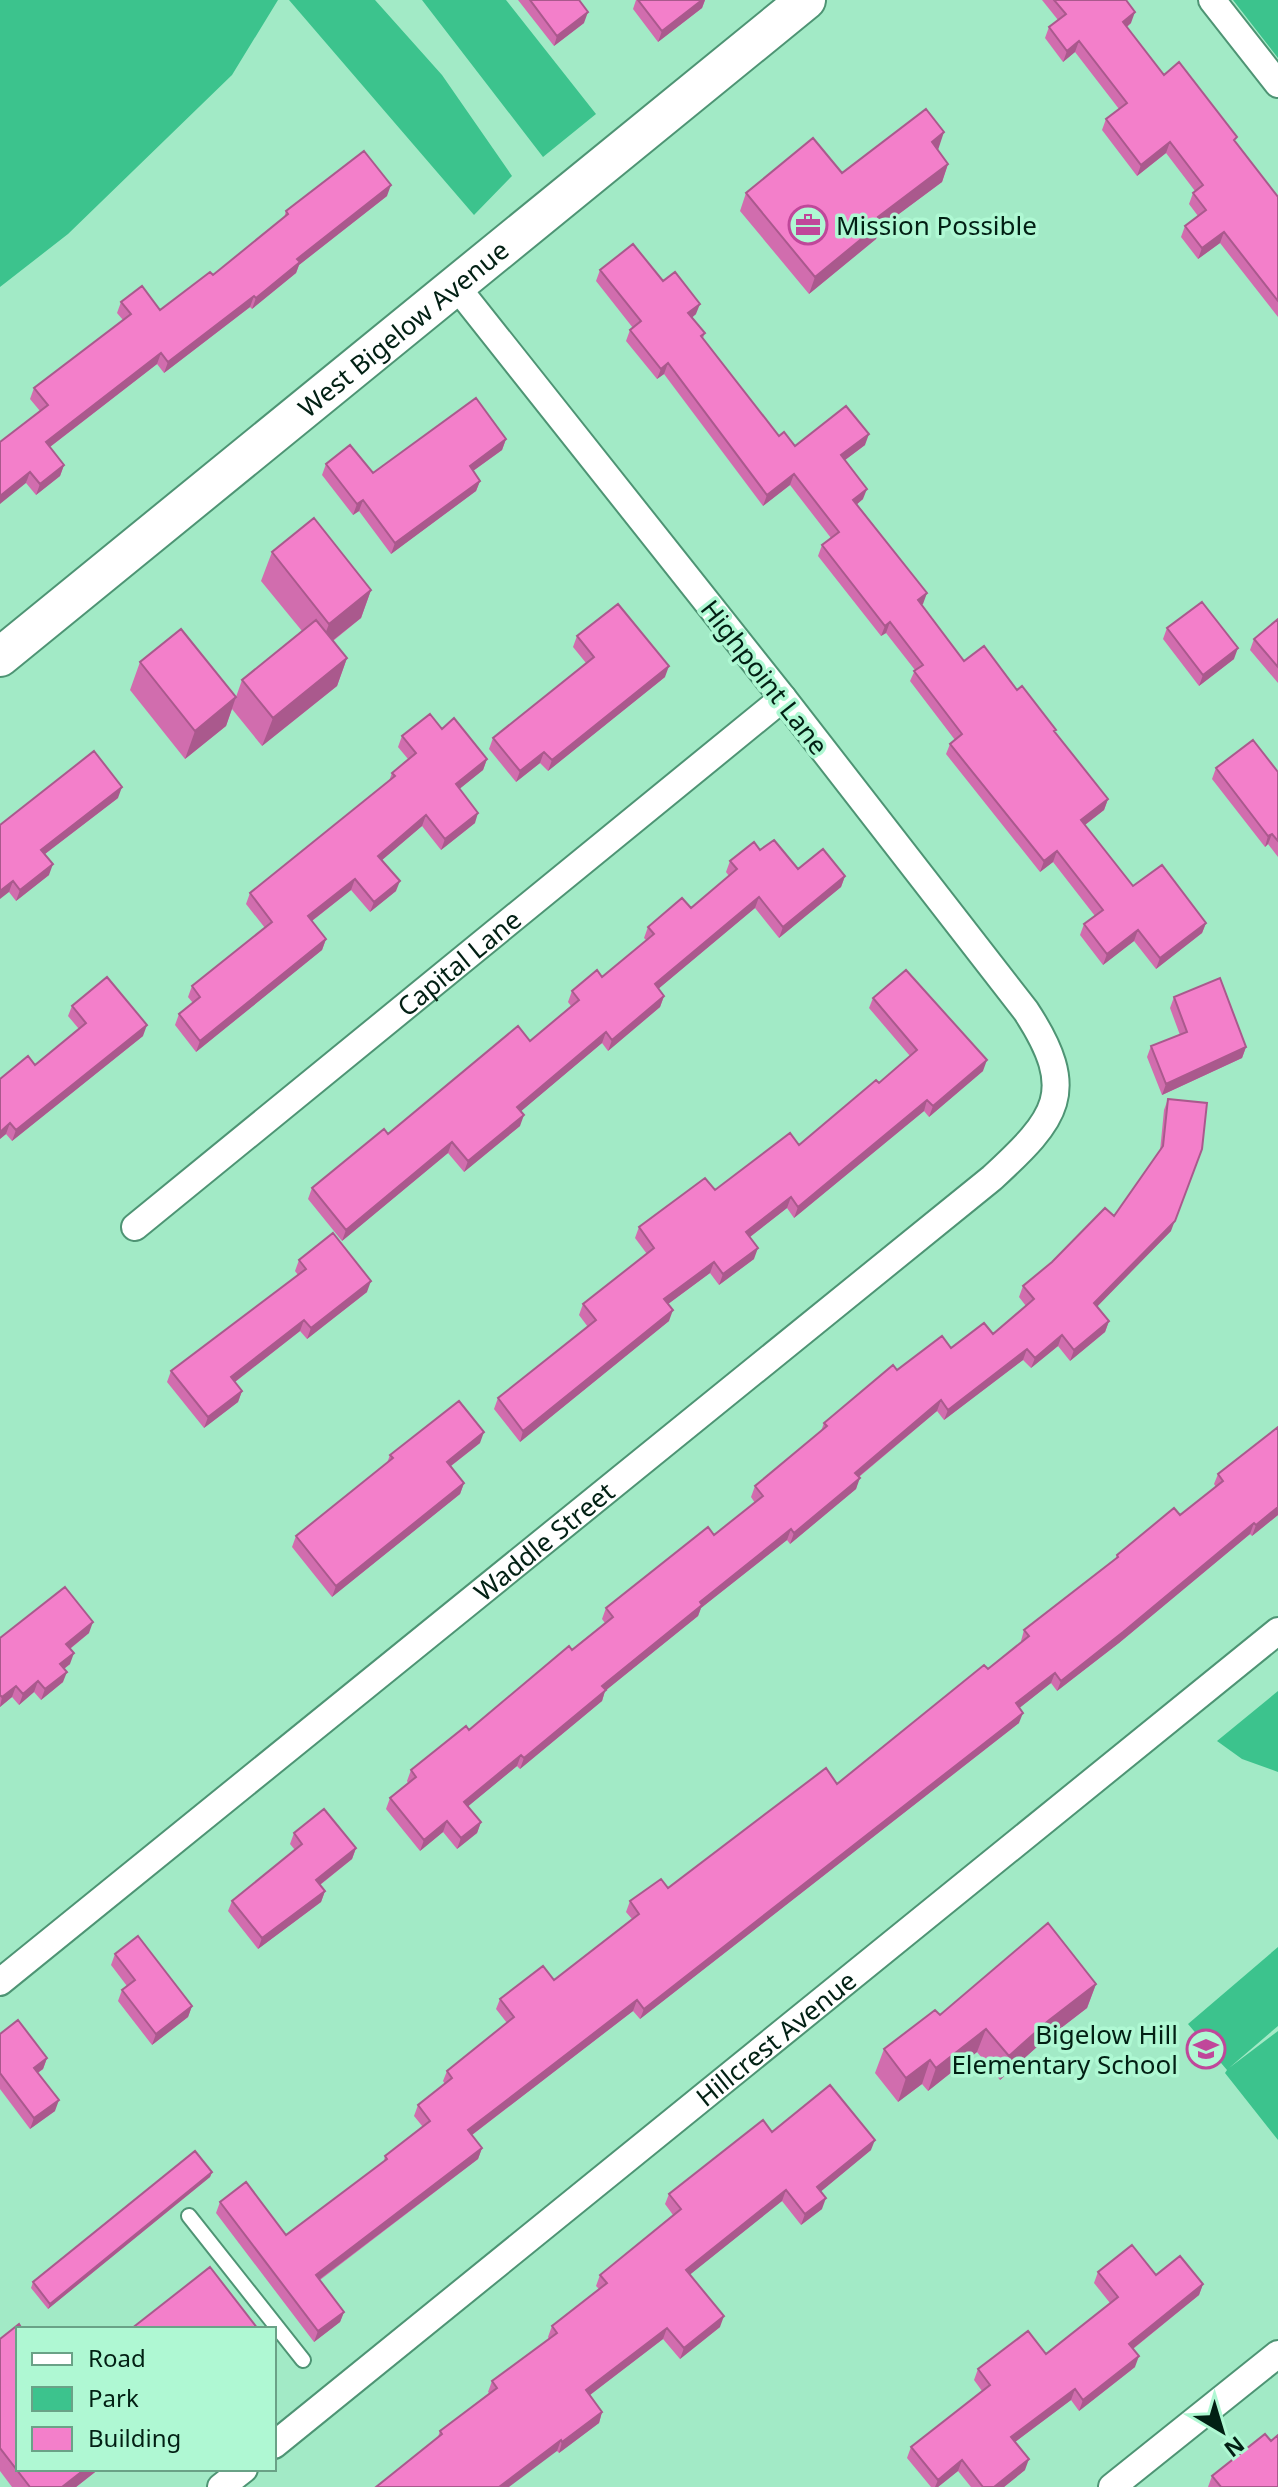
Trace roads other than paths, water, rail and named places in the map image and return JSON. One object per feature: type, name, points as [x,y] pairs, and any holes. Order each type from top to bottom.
[{"type":"main road","name":"West Bigelow Avenue","points":[[0,657],[806,0]]},
{"type":"street","points":[[1212,0],[1278,84]]},
{"type":"street","name":"Highpoint Lane","points":[[456,286],[783,698],[1026,1011],[1051,1054],[1057,1078]]},
{"type":"street","name":"Capital Lane","points":[[135,1227],[783,698]]},
{"type":"street","name":"Waddle Street","points":[[0,1982],[992,1178],[1029,1144],[1044,1125],[1055,1103],[1057,1078]]},
{"type":"street","name":"Hillcrest Avenue","points":[[276,2443],[1278,1631]]},
{"type":"street","points":[[1112,2487],[1278,2354]]},
{"type":"street","points":[[221,2487],[241,2471]]},
{"type":"lane","points":[[189,2216],[303,2360]]},
{"type":"place","name":"Mission Possible","points":[[808,225]]},
{"type":"place","name":"Bigelow Hill Elementary School","points":[[1206,2049]]}]
